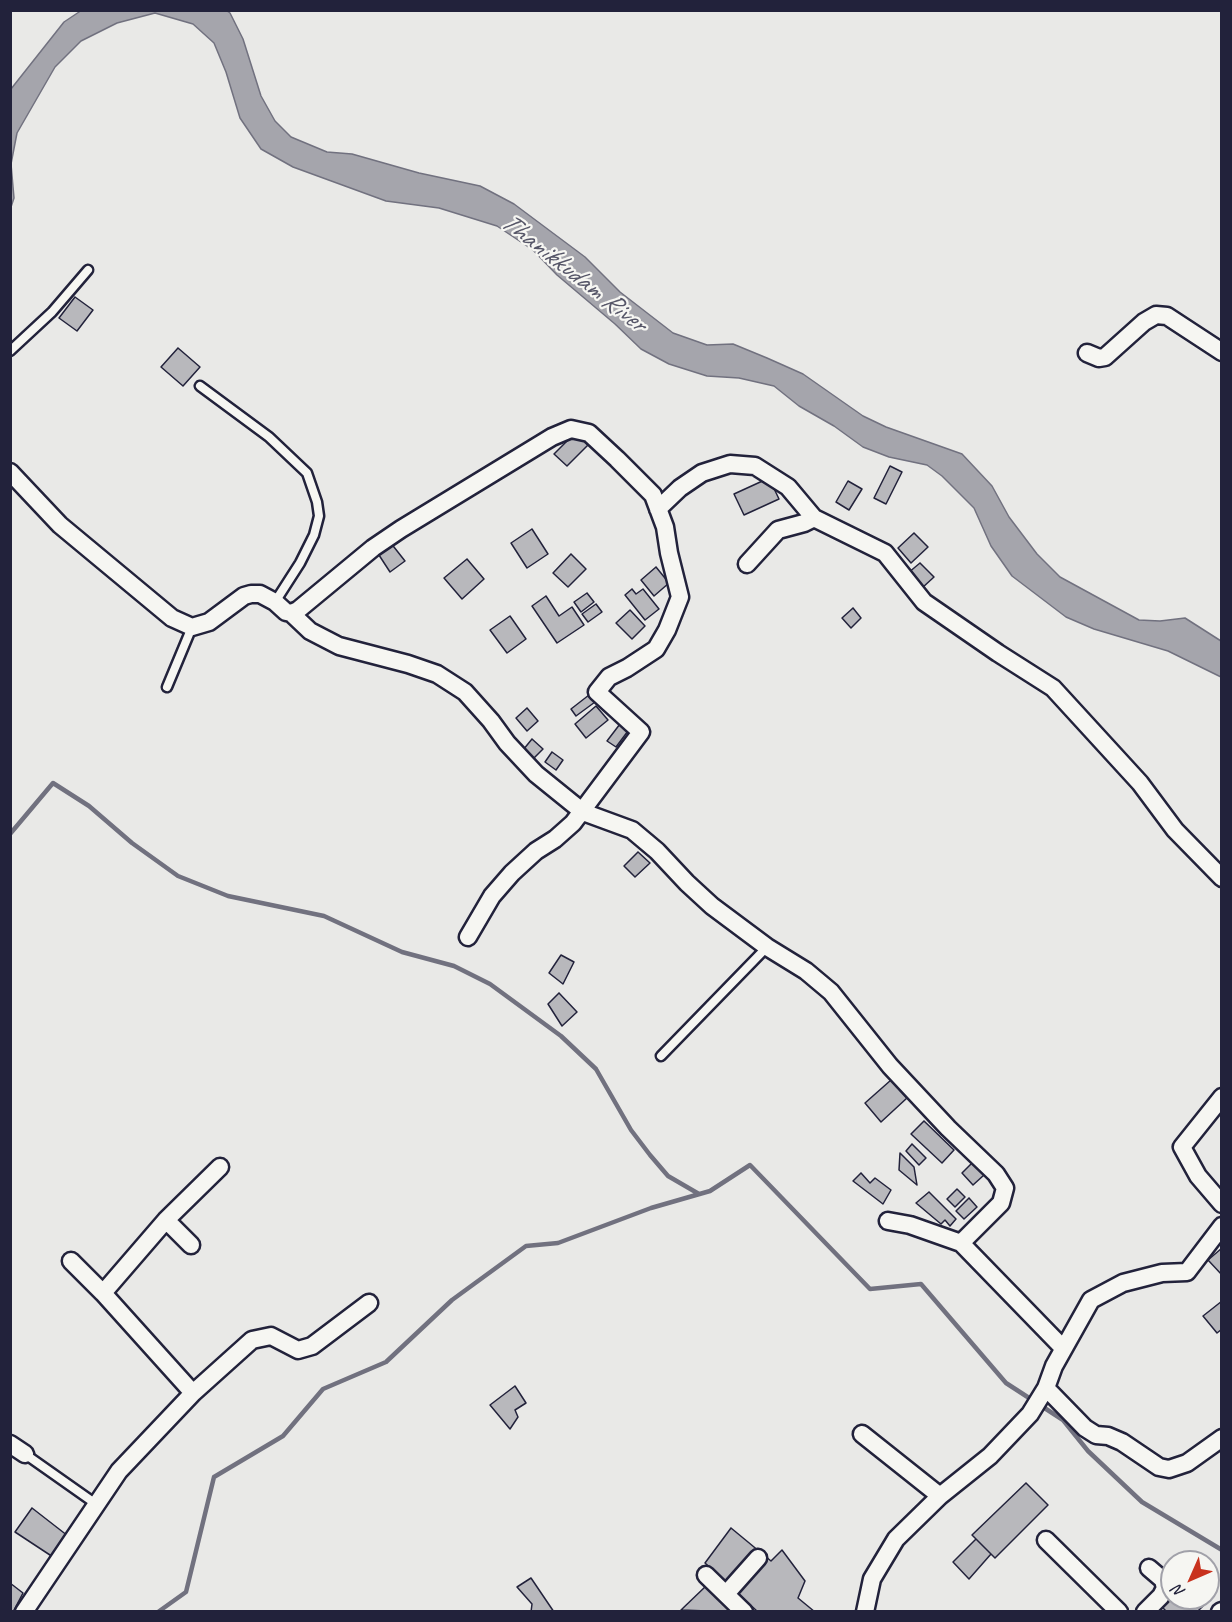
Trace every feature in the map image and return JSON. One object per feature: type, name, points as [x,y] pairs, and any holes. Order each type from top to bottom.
[{"type":"street","points":[[1087,353],[1099,358],[1105,357],[1144,322],[1156,315],[1167,316],[1221,352]]},
{"type":"street","points":[[291,613],[336,580],[373,548],[401,529],[552,437],[571,429],[589,433],[652,495],[665,527],[680,597],[667,630],[656,649],[609,677],[597,692],[641,732],[583,812],[555,839],[536,851],[512,873],[492,896],[468,937]]},
{"type":"street","points":[[658,509],[680,488],[702,473],[730,464],[755,466],[788,487],[814,518],[885,553],[924,602],[1053,688],[1140,783],[1175,830],[1221,878]]},
{"type":"street","points":[[10,472],[60,525],[172,618],[192,627],[209,622],[244,596],[260,594],[291,613],[310,631],[339,646],[437,674],[465,692],[536,774],[583,812],[632,830],[657,851],[687,884],[712,906],[767,947],[806,971],[831,992],[890,1066],[948,1128],[996,1174],[1005,1188],[1001,1203],[961,1243]]},
{"type":"street","points":[[747,564],[778,531],[814,518]]},
{"type":"street","points":[[1221,1097],[1182,1147],[1198,1176],[1221,1204]]},
{"type":"street","points":[[103,1293],[166,1220],[220,1167]]},
{"type":"street","points":[[166,1220],[190,1245]]},
{"type":"street","points":[[888,1221],[910,1225],[961,1243],[1063,1348]]},
{"type":"street","points":[[865,1611],[872,1579],[896,1539],[940,1496],[990,1456],[1030,1414],[1043,1393],[1063,1348],[1091,1300],[1123,1283],[1162,1274],[1187,1272],[1221,1226]]},
{"type":"street","points":[[71,1260],[193,1393]]},
{"type":"street","points":[[24,1611],[119,1471],[193,1393],[252,1340],[271,1336],[298,1350],[312,1346],[369,1303]]},
{"type":"street","points":[[1043,1393],[1085,1428],[1096,1435],[1108,1436],[1122,1442],[1159,1467],[1170,1469],[1186,1463],[1221,1438]]},
{"type":"street","points":[[862,1434],[940,1496]]},
{"type":"street","points":[[10,1444],[25,1454]]},
{"type":"street","points":[[1046,1540],[1119,1611]]},
{"type":"street","points":[[726,1594],[758,1558]]},
{"type":"street","points":[[1145,1611],[1161,1596],[1165,1588],[1163,1580],[1149,1568]]},
{"type":"street","points":[[706,1575],[744,1611]]},
{"type":"lane","points":[[10,351],[52,312],[88,270]]},
{"type":"lane","points":[[201,386],[269,437],[308,472],[319,516],[314,535],[300,563],[275,602]]},
{"type":"lane","points":[[167,687],[192,627]]},
{"type":"lane","points":[[661,1056],[767,947]]},
{"type":"lane","points":[[25,1454],[96,1504]]},
{"type":"water","name":"Thanikkudam River","points":[[82,10],[227,11],[243,39],[261,96],[275,121],[291,137],[327,152],[352,154],[419,173],[480,186],[514,204],[585,257],[620,292],[673,333],[707,345],[733,344],[767,358],[803,374],[863,416],[886,427],[962,454],[992,486],[1009,517],[1037,554],[1060,577],[1139,620],[1160,621],[1185,618],[1221,641],[1221,677],[1168,651],[1094,629],[1066,617],[1012,576],[991,546],[974,508],[942,476],[927,465],[889,457],[863,447],[834,426],[799,406],[774,386],[739,378],[707,376],[669,364],[641,349],[557,275],[533,250],[497,226],[439,208],[386,201],[293,167],[261,149],[240,118],[226,72],[214,43],[193,24],[155,13],[117,23],[81,41],[55,67],[17,133],[11,164],[11,89],[64,22]]},
{"type":"water","points":[[11,164],[14,198],[11,207]]},
{"type":"building","points":[[75,297],[93,310],[77,331],[59,318]]},
{"type":"building","points":[[178,348],[200,367],[183,386],[161,367]]},
{"type":"building","points":[[575,433],[588,445],[567,466],[554,454]]},
{"type":"building","points":[[890,466],[902,472],[886,504],[874,498]]},
{"type":"building","points":[[769,478],[779,499],[744,515],[734,494]]},
{"type":"building","points":[[848,481],[862,489],[849,510],[836,502]]},
{"type":"building","points":[[532,529],[548,554],[527,568],[511,543]]},
{"type":"building","points":[[914,533],[928,547],[911,563],[898,548]]},
{"type":"building","points":[[390,542],[405,561],[390,572],[377,552]]},
{"type":"building","points":[[571,554],[586,569],[568,587],[553,573]]},
{"type":"building","points":[[467,559],[484,579],[462,599],[444,578]]},
{"type":"building","points":[[920,563],[934,577],[922,588],[908,573]]},
{"type":"building","points":[[656,567],[669,583],[654,596],[641,580]]},
{"type":"building","points":[[632,589],[636,594],[643,589],[659,609],[645,620],[625,595]]},
{"type":"building","points":[[587,593],[594,602],[581,612],[574,602]]},
{"type":"building","points":[[546,596],[559,616],[572,607],[584,625],[557,643],[532,606]]},
{"type":"building","points":[[596,604],[602,612],[588,622],[582,614]]},
{"type":"building","points":[[853,608],[861,618],[851,628],[842,618]]},
{"type":"building","points":[[630,610],[645,626],[632,639],[616,623]]},
{"type":"building","points":[[510,616],[526,639],[507,653],[490,630]]},
{"type":"building","points":[[589,695],[595,702],[576,716],[571,709]]},
{"type":"building","points":[[596,706],[608,720],[586,738],[575,724]]},
{"type":"building","points":[[527,708],[538,721],[527,731],[516,718]]},
{"type":"building","points":[[620,724],[628,731],[616,747],[607,741]]},
{"type":"building","points":[[532,739],[543,749],[533,759],[523,750]]},
{"type":"building","points":[[552,752],[563,760],[556,770],[545,762]]},
{"type":"building","points":[[638,852],[650,863],[635,877],[624,866]]},
{"type":"building","points":[[561,955],[574,962],[563,984],[549,973]]},
{"type":"building","points":[[559,993],[577,1012],[562,1026],[548,1004]]},
{"type":"building","points":[[891,1080],[907,1098],[881,1122],[865,1103]]},
{"type":"building","points":[[924,1121],[954,1150],[942,1163],[911,1134]]},
{"type":"building","points":[[912,1144],[926,1158],[919,1165],[906,1151]]},
{"type":"building","points":[[900,1153],[914,1167],[917,1185],[899,1170]]},
{"type":"building","points":[[973,1162],[984,1175],[973,1185],[962,1173]]},
{"type":"building","points":[[861,1173],[870,1183],[875,1178],[891,1190],[883,1204],[853,1181]]},
{"type":"building","points":[[957,1189],[965,1197],[955,1207],[947,1199]]},
{"type":"building","points":[[929,1192],[956,1219],[950,1226],[945,1220],[941,1224],[916,1203]]},
{"type":"building","points":[[969,1198],[977,1207],[964,1219],[956,1211]]},
{"type":"building","points":[[1222,1248],[1222,1275],[1208,1260]]},
{"type":"building","points":[[1222,1301],[1222,1329],[1217,1333],[1203,1316]]},
{"type":"building","points":[[515,1386],[526,1403],[515,1410],[518,1417],[510,1429],[490,1405]]},
{"type":"building","points":[[1026,1483],[1048,1505],[995,1558],[972,1535]]},
{"type":"building","points":[[32,1508],[68,1536],[53,1557],[15,1532]]},
{"type":"building","points":[[731,1528],[771,1561],[782,1550],[805,1581],[798,1598],[815,1612],[758,1612],[705,1563]]},
{"type":"building","points":[[976,1539],[991,1554],[969,1579],[953,1562]]},
{"type":"building","points":[[531,1578],[554,1612],[531,1612],[532,1604],[517,1587]]},
{"type":"building","points":[[10,1583],[23,1593],[13,1612],[10,1612]]},
{"type":"building","points":[[706,1586],[734,1612],[681,1610]]},
{"type":"building","points":[[1165,1610],[1199,1610],[1197,1612],[1167,1612]]},
{"type":"waterway","points":[[10,834],[53,783],[89,806],[132,843],[178,876],[228,896],[324,916],[402,952],[454,966],[490,984],[561,1036],[596,1069],[631,1130],[650,1155],[668,1176],[699,1194]]},
{"type":"waterway","points":[[158,1612],[186,1592],[214,1477],[283,1436],[323,1389],[386,1362],[452,1300],[526,1246],[558,1243],[651,1208],[710,1191],[750,1165],[870,1289],[921,1284],[1006,1383],[1063,1420],[1088,1451],[1142,1502],[1222,1550]]}]
